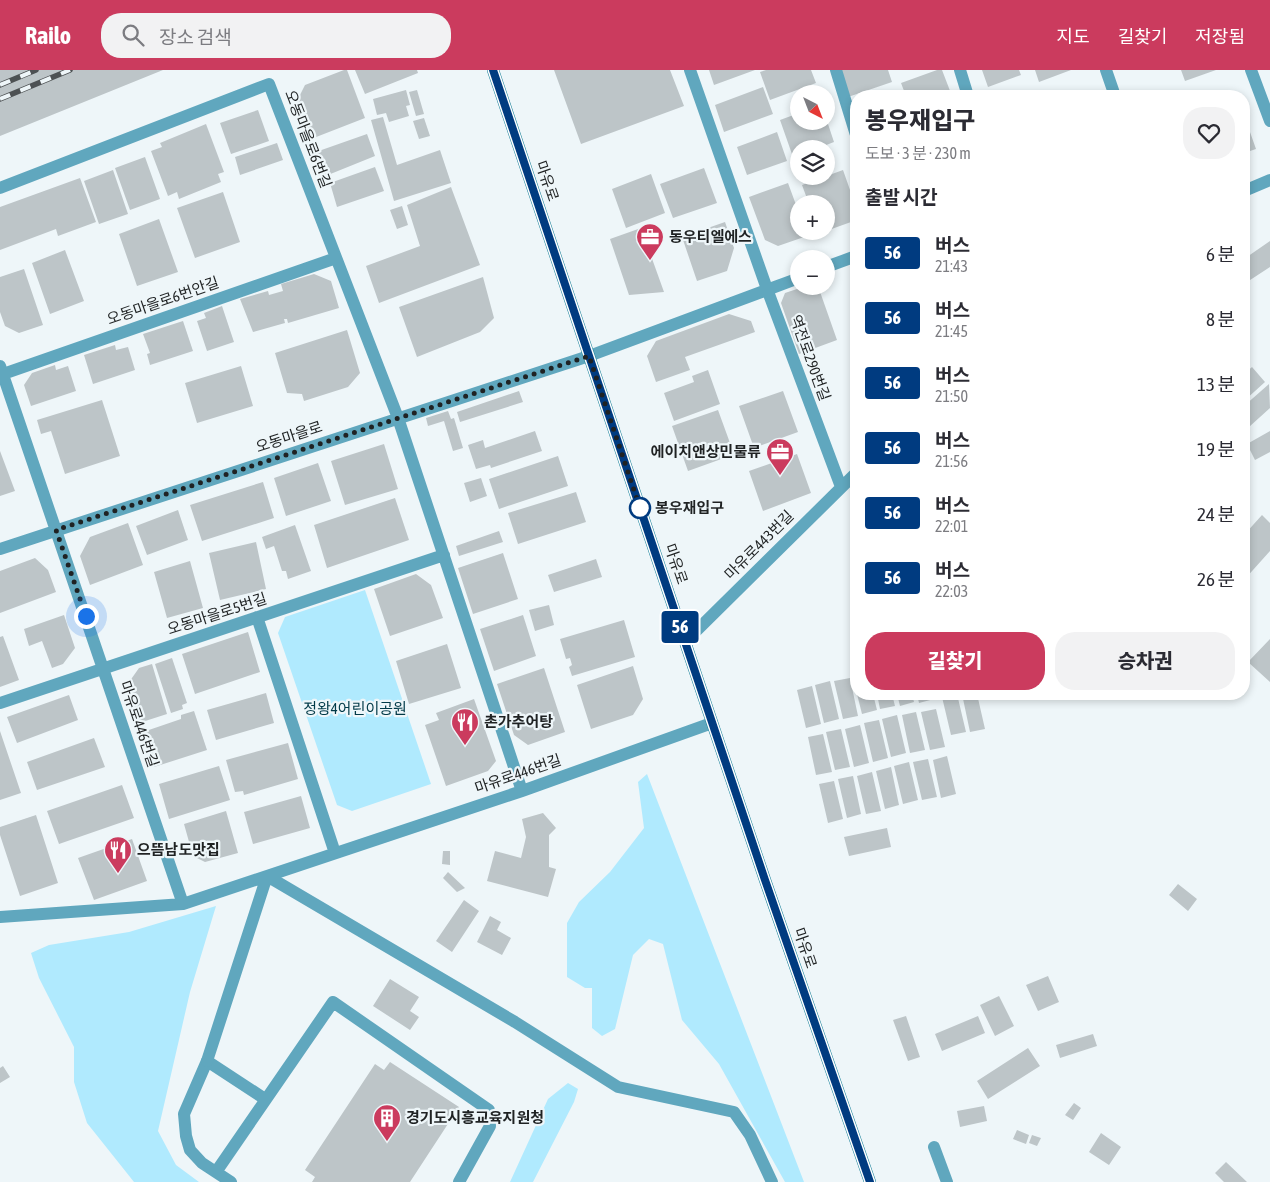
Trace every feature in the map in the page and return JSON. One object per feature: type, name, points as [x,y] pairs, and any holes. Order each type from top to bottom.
[{"type":"main road","name":"마유로","points":[[493,70],[712,722],[870,1182]]},
{"type":"street","name":"역전로290번길","points":[[690,70],[767,290],[841,487]]},
{"type":"street","points":[[836,70],[850,116]]},
{"type":"street","points":[[960,70],[966,90]]},
{"type":"street","points":[[1106,70],[1113,90]]},
{"type":"street","points":[[1251,70],[1270,121]]},
{"type":"street","name":"오동마을로6번길","points":[[0,188],[270,84],[398,418]]},
{"type":"street","points":[[1250,188],[1270,180]]},
{"type":"street","name":"오동마을로6번안길","points":[[1,372],[336,258]]},
{"type":"street","points":[[835,264],[850,258]]},
{"type":"street","name":"오동마을로","points":[[0,549],[589,356],[790,281]]},
{"type":"street","name":"마유로446번길","points":[[1,372],[183,904]]},
{"type":"street","points":[[398,418],[522,791]]},
{"type":"street","name":"마유로443번길","points":[[685,642],[850,479]]},
{"type":"street","name":"오동마을로5번길","points":[[0,703],[444,555]]},
{"type":"street","points":[[257,617],[335,853]]},
{"type":"street","name":"마유로446번길","points":[[0,917],[183,904],[522,791],[712,722]]},
{"type":"street","points":[[232,1182],[202,1162],[190,1150],[184,1114],[207,1061],[267,876],[506,1017],[618,1087],[734,1112],[750,1135],[772,1182]]},
{"type":"street","points":[[216,1172],[333,1002],[490,1110],[490,1126],[459,1182]]},
{"type":"street","points":[[207,1061],[265,1099]]},
{"type":"street","points":[[934,1147],[947,1182]]},
{"type":"green space","name":"정왕4어린이공원","points":[[365,590],[431,784],[352,811],[337,805],[278,633],[285,617]]},
{"type":"green space","points":[[647,774],[804,1182],[785,1182],[719,1064],[682,1020],[663,944],[649,939],[633,955],[615,1029],[602,1036],[592,1028],[592,988],[585,988],[567,977],[567,923],[579,902],[610,872],[644,828],[638,782]]},
{"type":"green space","points":[[216,906],[190,992],[158,1131],[176,1165],[199,1182],[134,1182],[87,1123],[74,1082],[74,1047],[39,978],[31,953],[49,945],[129,932]]},
{"type":"green space","points":[[568,1083],[578,1089],[574,1102],[533,1182],[510,1182],[548,1099]]},
{"type":"building","points":[[0,70],[163,70],[0,136]]},
{"type":"building","points":[[347,70],[365,118],[311,139],[297,101],[305,85]]},
{"type":"building","points":[[355,70],[417,70],[418,73],[365,94]]},
{"type":"building","points":[[554,70],[670,70],[684,106],[581,144]]},
{"type":"building","points":[[709,70],[755,70],[714,85]]},
{"type":"building","points":[[766,70],[811,70],[816,83],[811,85],[790,85],[790,93],[770,100],[760,72]]},
{"type":"building","points":[[838,70],[888,70],[892,82],[869,90],[850,90],[850,96],[848,97]]},
{"type":"building","points":[[937,70],[942,70],[950,90],[904,90],[901,83]]},
{"type":"building","points":[[982,70],[1019,70],[1021,75],[988,87]]},
{"type":"building","points":[[1035,70],[1071,70],[1039,82]]},
{"type":"building","points":[[1181,70],[1216,70],[1185,81]]},
{"type":"building","points":[[763,87],[773,114],[724,132],[715,105]]},
{"type":"building","points":[[406,90],[410,105],[406,106],[409,116],[389,122],[386,113],[377,115],[373,99]]},
{"type":"building","points":[[417,90],[424,114],[416,116],[409,92]]},
{"type":"building","points":[[258,110],[269,141],[231,154],[220,123]]},
{"type":"building","points":[[790,116],[790,130],[830,130],[833,140],[790,140],[790,148],[780,120]]},
{"type":"building","points":[[383,117],[397,165],[440,150],[451,183],[394,201],[371,120]]},
{"type":"building","points":[[424,118],[430,136],[419,139],[413,121]]},
{"type":"building","points":[[206,124],[224,172],[218,174],[221,182],[179,199],[177,192],[168,196],[151,151],[162,147],[160,143]]},
{"type":"building","points":[[777,132],[787,161],[747,175],[737,147]]},
{"type":"building","points":[[1250,132],[1256,149],[1250,151]]},
{"type":"building","points":[[367,134],[375,156],[323,177],[313,153]]},
{"type":"building","points":[[277,143],[283,160],[240,175],[235,157]]},
{"type":"building","points":[[145,157],[160,199],[130,210],[115,168]]},
{"type":"building","points":[[375,167],[384,191],[337,207],[330,183]]},
{"type":"building","points":[[704,168],[717,203],[673,218],[660,184]]},
{"type":"building","points":[[113,170],[128,214],[99,224],[84,181]]},
{"type":"building","points":[[843,170],[850,190],[850,222],[835,228],[835,195],[806,195],[802,185],[835,185],[835,173]]},
{"type":"building","points":[[651,174],[665,213],[626,228],[612,189]]},
{"type":"building","points":[[80,178],[96,222],[58,236],[56,229],[0,250],[0,207]]},
{"type":"building","points":[[788,183],[792,195],[790,195],[790,240],[795,240],[778,246],[765,240],[749,197]]},
{"type":"building","points":[[451,187],[480,265],[379,303],[366,266],[420,246],[407,205]]},
{"type":"building","points":[[223,192],[240,242],[195,258],[177,208]]},
{"type":"building","points":[[402,206],[408,225],[397,229],[390,210]]},
{"type":"building","points":[[159,219],[178,272],[137,286],[119,234]]},
{"type":"building","points":[[725,222],[734,248],[727,271],[697,281],[682,237]]},
{"type":"building","points":[[641,228],[664,292],[629,295],[610,239]]},
{"type":"building","points":[[1270,241],[1270,267],[1250,280],[1250,255]]},
{"type":"building","points":[[65,250],[84,301],[50,314],[32,263]]},
{"type":"building","points":[[24,269],[43,325],[19,333],[5,326],[0,312],[0,277]]},
{"type":"building","points":[[314,274],[331,281],[339,308],[288,323],[287,319],[284,319],[285,323],[253,332],[240,299],[268,291],[269,295],[283,291],[281,284]]},
{"type":"building","points":[[483,277],[494,318],[480,332],[417,357],[399,307]]},
{"type":"building","points":[[790,291],[790,295],[821,295],[837,340],[799,354],[781,303],[785,293]]},
{"type":"building","points":[[222,306],[234,342],[207,351],[197,321],[206,318],[204,313]]},
{"type":"building","points":[[729,314],[751,321],[755,332],[685,357],[690,370],[656,382],[647,356],[656,341]]},
{"type":"building","points":[[183,321],[193,351],[150,365],[147,354],[150,353],[143,334]]},
{"type":"building","points":[[347,330],[360,373],[348,387],[304,401],[302,394],[287,393],[275,353]]},
{"type":"building","points":[[115,345],[116,350],[128,347],[135,370],[93,384],[84,355]]},
{"type":"building","points":[[55,365],[56,370],[68,366],[76,391],[31,406],[24,385],[32,373]]},
{"type":"building","points":[[241,366],[253,406],[197,423],[185,383]]},
{"type":"building","points":[[1252,367],[1265,382],[1250,396],[1250,369]]},
{"type":"building","points":[[708,370],[720,404],[674,421],[664,393],[694,382],[692,376]]},
{"type":"building","points":[[1269,384],[1270,408],[1250,426],[1250,401]]},
{"type":"building","points":[[519,391],[523,402],[460,422],[457,412]]},
{"type":"building","points":[[783,391],[798,432],[754,448],[739,406]]},
{"type":"building","points":[[102,400],[120,456],[65,474],[51,431],[41,434],[37,420]]},
{"type":"building","points":[[718,410],[730,443],[723,445],[727,457],[688,471],[672,426]]},
{"type":"building","points":[[448,411],[451,419],[454,418],[463,448],[453,451],[444,421],[428,426],[426,418]]},
{"type":"building","points":[[535,431],[542,451],[491,468],[490,465],[476,469],[468,445],[483,440],[485,448]]},
{"type":"building","points":[[1270,431],[1270,452],[1255,460],[1250,450],[1250,442]]},
{"type":"building","points":[[384,444],[398,489],[345,505],[331,461]]},
{"type":"building","points":[[0,451],[15,491],[0,496]]},
{"type":"building","points":[[797,454],[811,493],[763,511],[749,471]]},
{"type":"building","points":[[558,456],[568,486],[499,509],[489,479]]},
{"type":"building","points":[[318,463],[331,501],[286,516],[274,478]]},
{"type":"building","points":[[481,478],[487,496],[470,502],[464,483]]},
{"type":"building","points":[[263,482],[274,518],[202,541],[190,505]]},
{"type":"building","points":[[576,492],[586,522],[518,544],[508,513]]},
{"type":"building","points":[[395,498],[409,540],[327,568],[314,525]]},
{"type":"building","points":[[178,510],[188,540],[147,555],[136,526]]},
{"type":"building","points":[[1262,515],[1270,523],[1270,551],[1250,573],[1250,528]]},
{"type":"building","points":[[128,523],[143,565],[90,585],[80,556],[90,537]]},
{"type":"building","points":[[295,525],[311,571],[288,579],[286,571],[282,571],[274,546],[266,549],[262,537]]},
{"type":"building","points":[[499,531],[503,542],[459,556],[456,546]]},
{"type":"building","points":[[256,542],[266,589],[220,600],[209,553]]},
{"type":"building","points":[[503,553],[518,599],[473,614],[458,568]]},
{"type":"building","points":[[35,558],[48,570],[56,592],[0,613],[0,571]]},
{"type":"building","points":[[596,559],[602,577],[554,592],[548,575]]},
{"type":"building","points":[[190,561],[203,608],[167,618],[154,572]]},
{"type":"building","points":[[416,574],[431,585],[443,618],[390,636],[374,589]]},
{"type":"building","points":[[549,605],[554,625],[535,631],[529,610]]},
{"type":"building","points":[[64,615],[75,648],[63,664],[52,668],[42,641],[29,646],[24,629]]},
{"type":"building","points":[[523,615],[536,656],[494,671],[480,629]]},
{"type":"building","points":[[624,620],[635,657],[572,676],[569,667],[572,665],[570,658],[566,659],[560,639]]},
{"type":"building","points":[[248,632],[260,672],[195,694],[182,654]]},
{"type":"building","points":[[3,636],[19,680],[0,687],[0,637]]},
{"type":"building","points":[[1270,639],[1270,682],[1250,664],[1250,660]]},
{"type":"building","points":[[447,644],[461,688],[409,704],[396,661]]},
{"type":"building","points":[[172,658],[187,703],[182,705],[183,709],[171,713],[155,664]]},
{"type":"building","points":[[152,664],[167,714],[139,723],[127,685],[139,668]]},
{"type":"building","points":[[633,666],[643,699],[633,715],[591,729],[577,685]]},
{"type":"building","points":[[544,668],[565,732],[528,745],[514,735],[497,684]]},
{"type":"building","points":[[850,678],[850,700],[855,700],[858,716],[843,719],[834,681]]},
{"type":"building","points":[[830,681],[839,719],[824,723],[815,685]]},
{"type":"building","points":[[812,686],[821,724],[806,728],[797,690]]},
{"type":"building","points":[[266,693],[274,723],[216,740],[207,710]]},
{"type":"building","points":[[69,695],[78,720],[17,743],[7,717]]},
{"type":"building","points":[[474,699],[496,761],[488,771],[446,786],[425,725],[439,720],[436,713]]},
{"type":"building","points":[[858,700],[874,700],[877,710],[862,714]]},
{"type":"building","points":[[878,700],[894,700],[895,706],[880,709]]},
{"type":"building","points":[[898,700],[914,700],[914,702],[900,706]]},
{"type":"building","points":[[918,700],[930,700],[919,703]]},
{"type":"building","points":[[943,700],[958,700],[966,732],[951,735]]},
{"type":"building","points":[[963,700],[978,700],[985,729],[970,732]]},
{"type":"building","points":[[936,709],[945,747],[930,750],[921,712]]},
{"type":"building","points":[[194,711],[207,750],[154,767],[143,732],[181,719],[181,715]]},
{"type":"building","points":[[916,712],[925,750],[910,753],[902,715]]},
{"type":"building","points":[[897,715],[906,753],[891,757],[882,719]]},
{"type":"building","points":[[879,720],[888,758],[873,762],[864,723]]},
{"type":"building","points":[[860,725],[869,763],[854,767],[845,729]]},
{"type":"building","points":[[841,729],[850,767],[835,770],[826,732]]},
{"type":"building","points":[[0,731],[21,793],[0,800]]},
{"type":"building","points":[[823,734],[832,772],[816,775],[808,737]]},
{"type":"building","points":[[94,738],[105,767],[37,790],[27,762]]},
{"type":"building","points":[[288,743],[298,779],[244,795],[243,791],[235,792],[226,760]]},
{"type":"building","points":[[947,756],[956,794],[941,798],[933,760]]},
{"type":"building","points":[[928,759],[937,797],[922,800],[913,762]]},
{"type":"building","points":[[909,762],[918,800],[903,804],[894,766]]},
{"type":"building","points":[[219,766],[230,800],[169,819],[159,784]]},
{"type":"building","points":[[891,767],[899,805],[885,809],[876,771]]},
{"type":"building","points":[[872,772],[881,811],[866,814],[857,776]]},
{"type":"building","points":[[853,776],[861,814],[847,818],[838,779]]},
{"type":"building","points":[[834,781],[843,819],[828,823],[819,784]]},
{"type":"building","points":[[122,785],[134,818],[59,844],[47,811]]},
{"type":"building","points":[[301,796],[310,828],[253,844],[244,812]]},
{"type":"building","points":[[226,811],[238,853],[205,862],[193,856],[184,824]]},
{"type":"building","points":[[543,813],[556,828],[549,835],[549,867],[556,869],[548,897],[487,881],[495,851],[521,858],[526,837],[522,819]]},
{"type":"building","points":[[36,815],[58,883],[20,896],[0,835],[0,827]]},
{"type":"building","points":[[887,828],[891,847],[849,856],[844,837]]},
{"type":"building","points":[[132,839],[147,881],[94,900],[78,858]]},
{"type":"building","points":[[443,851],[450,851],[450,865],[442,864]]},
{"type":"building","points":[[448,872],[465,888],[457,892],[443,878]]},
{"type":"building","points":[[1178,884],[1197,899],[1188,911],[1169,895]]},
{"type":"building","points":[[464,900],[479,911],[452,952],[436,941]]},
{"type":"building","points":[[490,916],[501,922],[497,930],[511,938],[502,955],[477,942]]},
{"type":"building","points":[[1048,976],[1059,1002],[1038,1011],[1026,985]]},
{"type":"building","points":[[390,979],[419,997],[410,1011],[419,1017],[410,1030],[373,1006]]},
{"type":"building","points":[[999,996],[1014,1026],[995,1036],[980,1005]]},
{"type":"building","points":[[906,1016],[920,1057],[908,1061],[893,1020]]},
{"type":"building","points":[[978,1016],[985,1033],[942,1051],[935,1034]]},
{"type":"building","points":[[1093,1034],[1097,1046],[1060,1058],[1056,1045]]},
{"type":"building","points":[[1028,1048],[1040,1066],[988,1099],[977,1081]]},
{"type":"building","name":"경기도시흥교육지원청","points":[[390,1062],[459,1107],[410,1182],[312,1182],[315,1177],[305,1170],[375,1064],[384,1070]]},
{"type":"building","points":[[3,1066],[10,1077],[0,1083],[0,1068]]},
{"type":"building","points":[[1074,1103],[1081,1108],[1073,1120],[1065,1115]]},
{"type":"building","points":[[984,1106],[987,1121],[960,1127],[957,1111]]},
{"type":"building","points":[[1017,1130],[1029,1135],[1026,1144],[1013,1139]]},
{"type":"building","points":[[1101,1133],[1121,1147],[1109,1165],[1089,1152]]},
{"type":"building","points":[[1032,1135],[1041,1138],[1037,1146],[1029,1143]]},
{"type":"building","points":[[1226,1162],[1247,1182],[1224,1182],[1215,1173]]},
{"type":"railway","points":[[0,85],[36,70]]},
{"type":"railway","points":[[0,99],[70,70]]},
{"type":"bus line","name":"56","points":[[493,70],[765,880],[870,1182]]},
{"type":"place","name":"동우티엘에스","points":[[650,261]]},
{"type":"place","name":"에이치앤상민물류","points":[[780,476]]},
{"type":"place","name":"봉우재입구","points":[[640,508]]},
{"type":"place","name":"촌가추어탕","points":[[465,746]]},
{"type":"place","name":"으뜸남도맛집","points":[[118,874]]},
{"type":"place","name":"경기도시흥교육지원청","points":[[387,1142]]},
{"type":"route","points":[[86,616],[56,530],[589,356],[643,517],[640,508]]}]
